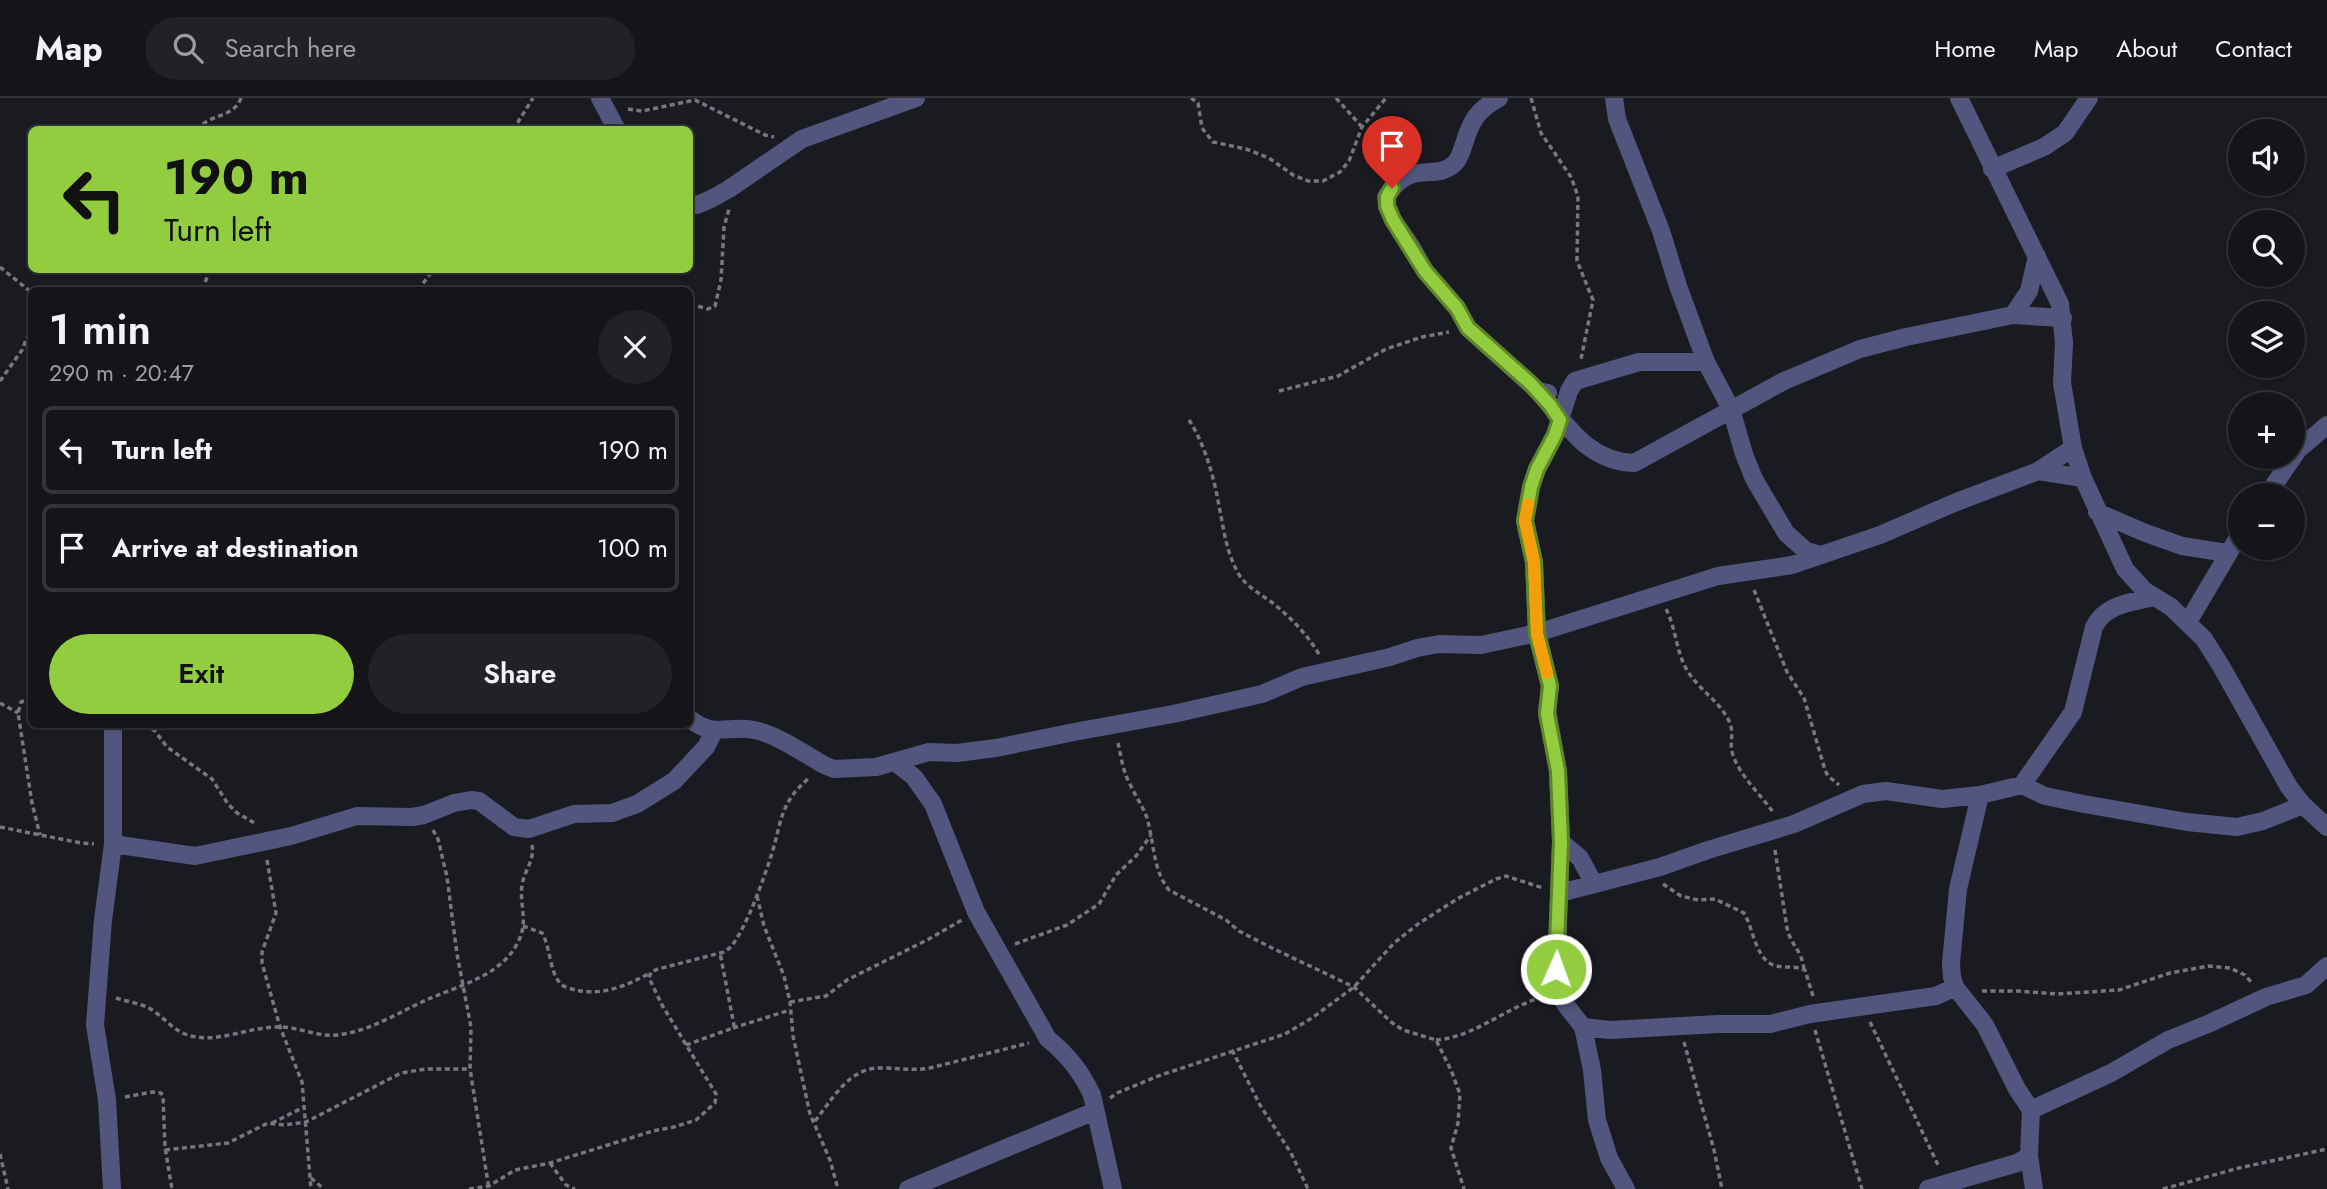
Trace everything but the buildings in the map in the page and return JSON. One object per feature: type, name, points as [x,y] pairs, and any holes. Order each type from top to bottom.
[{"type":"street","points":[[693,204],[697,205],[729,189],[797,143],[916,98]]},
{"type":"street","points":[[1499,98],[1485,106],[1470,124],[1457,162],[1445,171],[1432,170],[1404,176],[1392,188],[1387,197],[1387,206],[1431,279],[1457,308],[1468,328],[1538,391],[1560,420],[1597,454],[1614,462],[1634,463],[1784,381],[1860,349],[2013,315],[2063,318]]},
{"type":"street","points":[[1614,98],[1617,119],[1661,231],[1678,286],[1706,362],[1731,410],[1754,479],[1786,533],[1806,551],[1820,555]]},
{"type":"street","points":[[1959,98],[2056,294],[2063,318],[2062,383],[2073,448],[2097,512],[2124,569],[2130,577],[2188,622],[2204,639],[2279,770],[2303,805],[2327,827]]},
{"type":"street","points":[[1993,169],[2044,147],[2065,133],[2089,98]]},
{"type":"street","points":[[602,102],[615,126]]},
{"type":"street","points":[[2013,315],[2029,291],[2037,256]]},
{"type":"street","points":[[1538,391],[1549,393],[1639,362],[1706,362]]},
{"type":"street","points":[[1572,386],[1555,435],[1537,469],[1525,521],[1534,562],[1537,634],[1550,686],[1547,710],[1558,771],[1561,842],[1556,982],[1559,993],[1583,1027],[1592,1070],[1597,1120],[1609,1158],[1626,1189]]},
{"type":"street","points":[[2275,483],[2298,450],[2327,425]]},
{"type":"street","points":[[693,722],[714,731],[759,731],[824,765],[835,769],[854,769],[896,763],[929,752],[957,753],[996,748],[1173,714],[1262,694],[1302,677],[1427,646],[1481,645],[1537,634],[1718,576],[1793,565],[1880,535],[2038,471],[2073,448]]},
{"type":"street","points":[[2038,471],[2083,478]]},
{"type":"street","points":[[2097,512],[2182,546],[2227,553],[2188,622]]},
{"type":"street","points":[[2022,785],[2073,712],[2094,626],[2099,616],[2125,603],[2155,597]]},
{"type":"street","points":[[112,1189],[107,1100],[95,1026],[96,992],[114,844],[113,728]]},
{"type":"street","points":[[114,844],[195,856],[262,834],[291,836],[357,816],[424,815],[454,803],[476,801],[514,827],[530,829],[574,814],[612,813],[637,804],[674,781],[706,747],[714,731]]},
{"type":"street","points":[[896,763],[914,777],[933,804],[976,912],[1048,1039],[1063,1051],[1086,1081],[1092,1095],[1114,1189]]},
{"type":"street","points":[[1560,893],[1644,871],[1778,829],[1858,796],[1886,791],[1942,799],[1980,795],[2022,785],[2045,796],[2214,826],[2237,827],[2303,805]]},
{"type":"street","points":[[1980,795],[1958,889],[1951,963],[1958,990],[1984,1025],[2031,1110],[2029,1156],[2034,1189]]},
{"type":"street","points":[[1561,842],[1580,858],[1594,884]]},
{"type":"street","points":[[2031,1110],[2111,1073],[2168,1040],[2266,997],[2306,985],[2327,966]]},
{"type":"street","points":[[1583,1027],[1610,1030],[1680,1025],[1770,1024],[1958,990]]},
{"type":"street","points":[[908,1189],[1095,1111]]},
{"type":"street","points":[[1928,1189],[2017,1163],[2029,1156]]},
{"type":"path","points":[[201,126],[207,120],[232,111],[241,98]]},
{"type":"path","points":[[516,126],[533,98]]},
{"type":"path","points":[[1191,98],[1198,103],[1202,128],[1213,142],[1246,149],[1308,181],[1323,181],[1340,172],[1349,161],[1362,127],[1387,98]]},
{"type":"path","points":[[1336,98],[1362,127]]},
{"type":"path","points":[[1531,98],[1541,133],[1571,177],[1578,195],[1577,261],[1593,300],[1588,331],[1572,386]]},
{"type":"path","points":[[602,102],[642,111],[695,100],[765,135],[797,143]]},
{"type":"path","points":[[693,305],[708,309],[715,306],[721,280],[724,227],[729,214],[729,189]]},
{"type":"path","points":[[0,267],[28,290]]},
{"type":"path","points":[[1279,391],[1338,376],[1386,349],[1422,337],[1468,328]]},
{"type":"path","points":[[0,381],[22,350],[28,335]]},
{"type":"path","points":[[1189,420],[1199,436],[1219,506],[1223,537],[1238,573],[1244,583],[1293,620],[1313,644],[1328,670]]},
{"type":"path","points":[[1750,571],[1756,598],[1787,672],[1804,698],[1828,776],[1858,796]]},
{"type":"path","points":[[1660,594],[1670,616],[1687,671],[1701,691],[1721,708],[1733,729],[1731,752],[1737,765],[1778,829],[1789,937],[1802,954],[1814,1014],[1862,1189]]},
{"type":"path","points":[[28,699],[21,702],[18,713],[32,803],[40,835]]},
{"type":"path","points":[[0,703],[18,713]]},
{"type":"path","points":[[1114,725],[1125,774],[1139,799],[1152,834],[1156,862],[1169,890],[1226,920],[1239,931],[1354,986],[1403,1030],[1436,1040],[1451,1039],[1528,1001],[1559,993]]},
{"type":"path","points":[[151,728],[167,747],[212,779],[228,804],[262,834],[276,913],[262,952],[262,963],[280,1027],[302,1082],[311,1189]]},
{"type":"path","points":[[523,926],[542,933],[556,976],[567,988],[603,992],[652,972],[720,953],[731,947],[736,940],[757,896],[785,806],[799,787],[824,765]]},
{"type":"path","points":[[424,815],[438,839],[447,877],[471,1027],[470,1069],[489,1187]]},
{"type":"path","points":[[0,827],[81,844],[114,844]]},
{"type":"path","points":[[96,992],[146,1007],[169,1021],[177,1031],[191,1036],[209,1038],[280,1027],[311,1034],[337,1035],[378,1024],[431,998],[463,987],[503,961],[517,944],[525,919],[522,886],[533,851],[530,829]]},
{"type":"path","points":[[995,946],[1023,942],[1067,925],[1091,910],[1099,904],[1116,874],[1136,856],[1152,834]]},
{"type":"path","points":[[1644,871],[1681,896],[1698,900],[1715,899],[1731,905],[1744,913],[1765,958],[1772,964],[1805,970]]},
{"type":"path","points":[[1095,1111],[1117,1093],[1158,1076],[1285,1034],[1312,1018],[1354,986],[1394,943],[1418,924],[1457,899],[1496,879],[1506,876],[1560,893]]},
{"type":"path","points":[[757,896],[764,926],[784,976],[802,1082],[838,1189]]},
{"type":"path","points":[[790,1002],[826,996],[848,980],[976,912]]},
{"type":"path","points":[[720,953],[734,1019],[733,1028]]},
{"type":"path","points":[[1958,990],[2057,994],[2108,991],[2130,987],[2170,972],[2209,967],[2230,968],[2245,975],[2266,997]]},
{"type":"path","points":[[469,1189],[489,1187],[515,1170],[550,1163],[696,1120],[715,1103],[716,1094],[652,985],[649,978],[652,972]]},
{"type":"path","points":[[1863,1008],[1916,1114],[1947,1185]]},
{"type":"path","points":[[686,1045],[790,1010]]},
{"type":"path","points":[[1680,1025],[1722,1189]]},
{"type":"path","points":[[814,1122],[839,1089],[864,1070],[930,1068],[1048,1039]]},
{"type":"path","points":[[1436,1040],[1460,1094],[1458,1123],[1451,1148],[1464,1189]]},
{"type":"path","points":[[1232,1050],[1260,1105],[1291,1153],[1308,1189]]},
{"type":"path","points":[[165,1150],[228,1143],[264,1125],[306,1122],[401,1073],[426,1069],[470,1069]]},
{"type":"path","points":[[107,1100],[152,1092],[162,1093],[165,1150],[172,1189]]},
{"type":"path","points":[[271,1124],[304,1107]]},
{"type":"path","points":[[2163,1189],[2239,1168],[2327,1149]]},
{"type":"path","points":[[0,1154],[8,1189]]},
{"type":"path","points":[[550,1163],[566,1185],[575,1189]]},
{"type":"path","points":[[310,1178],[324,1189]]},
{"type":"slow traffic","points":[[1528,504],[1525,521],[1534,562],[1537,634],[1547,673]]},
{"type":"route","points":[[1392,188],[1387,197],[1387,206],[1425,271],[1457,308],[1468,328],[1530,383],[1560,420],[1537,469],[1525,521],[1534,562],[1537,634],[1550,686],[1547,714],[1558,771],[1561,842],[1556,969]]}]
